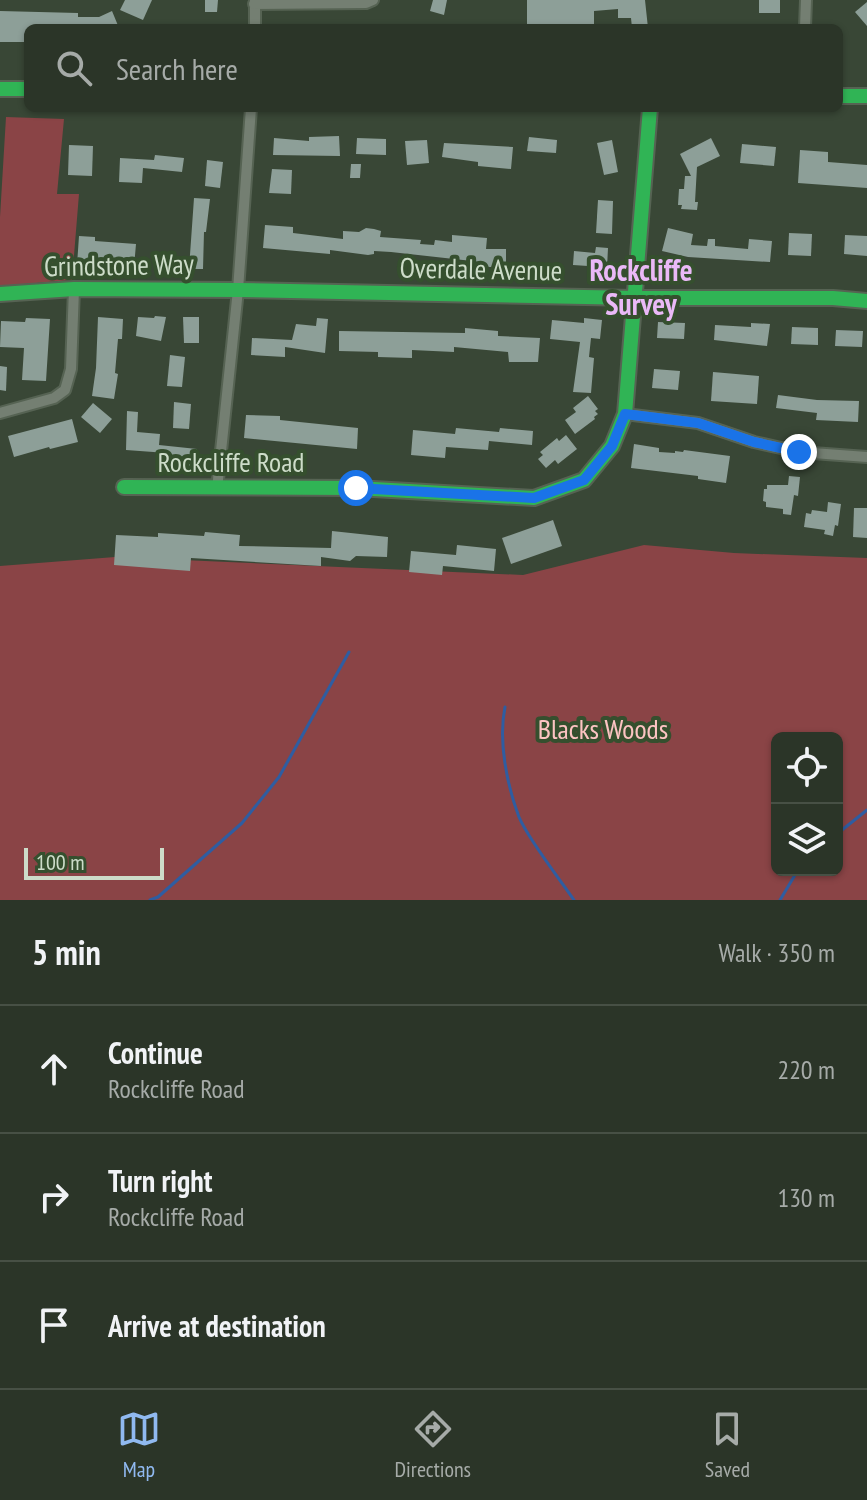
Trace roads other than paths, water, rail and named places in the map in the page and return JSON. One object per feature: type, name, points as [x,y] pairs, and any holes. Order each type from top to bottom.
[{"type":"street","points":[[255,24],[254,2],[366,3],[373,0]]},
{"type":"street","points":[[805,24],[806,0]]},
{"type":"street","points":[[0,89],[24,89]]},
{"type":"street","points":[[843,96],[867,96]]},
{"type":"street","points":[[217,489],[238,290],[251,112]]},
{"type":"street","name":"Rockcliffe Road","points":[[124,487],[356,488],[534,498],[584,480],[612,446],[625,414],[650,112]]},
{"type":"street","points":[[0,413],[54,398],[65,390],[71,369],[74,289]]},
{"type":"street","name":"Grindstone Way","points":[[0,294],[74,289],[238,290]]},
{"type":"street","name":"Overdale Avenue","points":[[238,290],[636,298],[833,298],[867,301]]},
{"type":"street","points":[[625,414],[698,423],[754,442],[799,452],[867,457]]},
{"type":"waterway","points":[[150,900],[158,897],[242,823],[279,777],[349,652]]},
{"type":"waterway","points":[[505,707],[505,763],[519,817],[536,847],[574,900]]},
{"type":"waterway","points":[[843,829],[867,810]]},
{"type":"waterway","points":[[780,900],[794,876]]},
{"type":"district","name":"Rockcliffe Survey","points":[[641,288]]},
{"type":"park label","name":"Blacks Woods","points":[[603,729]]}]
